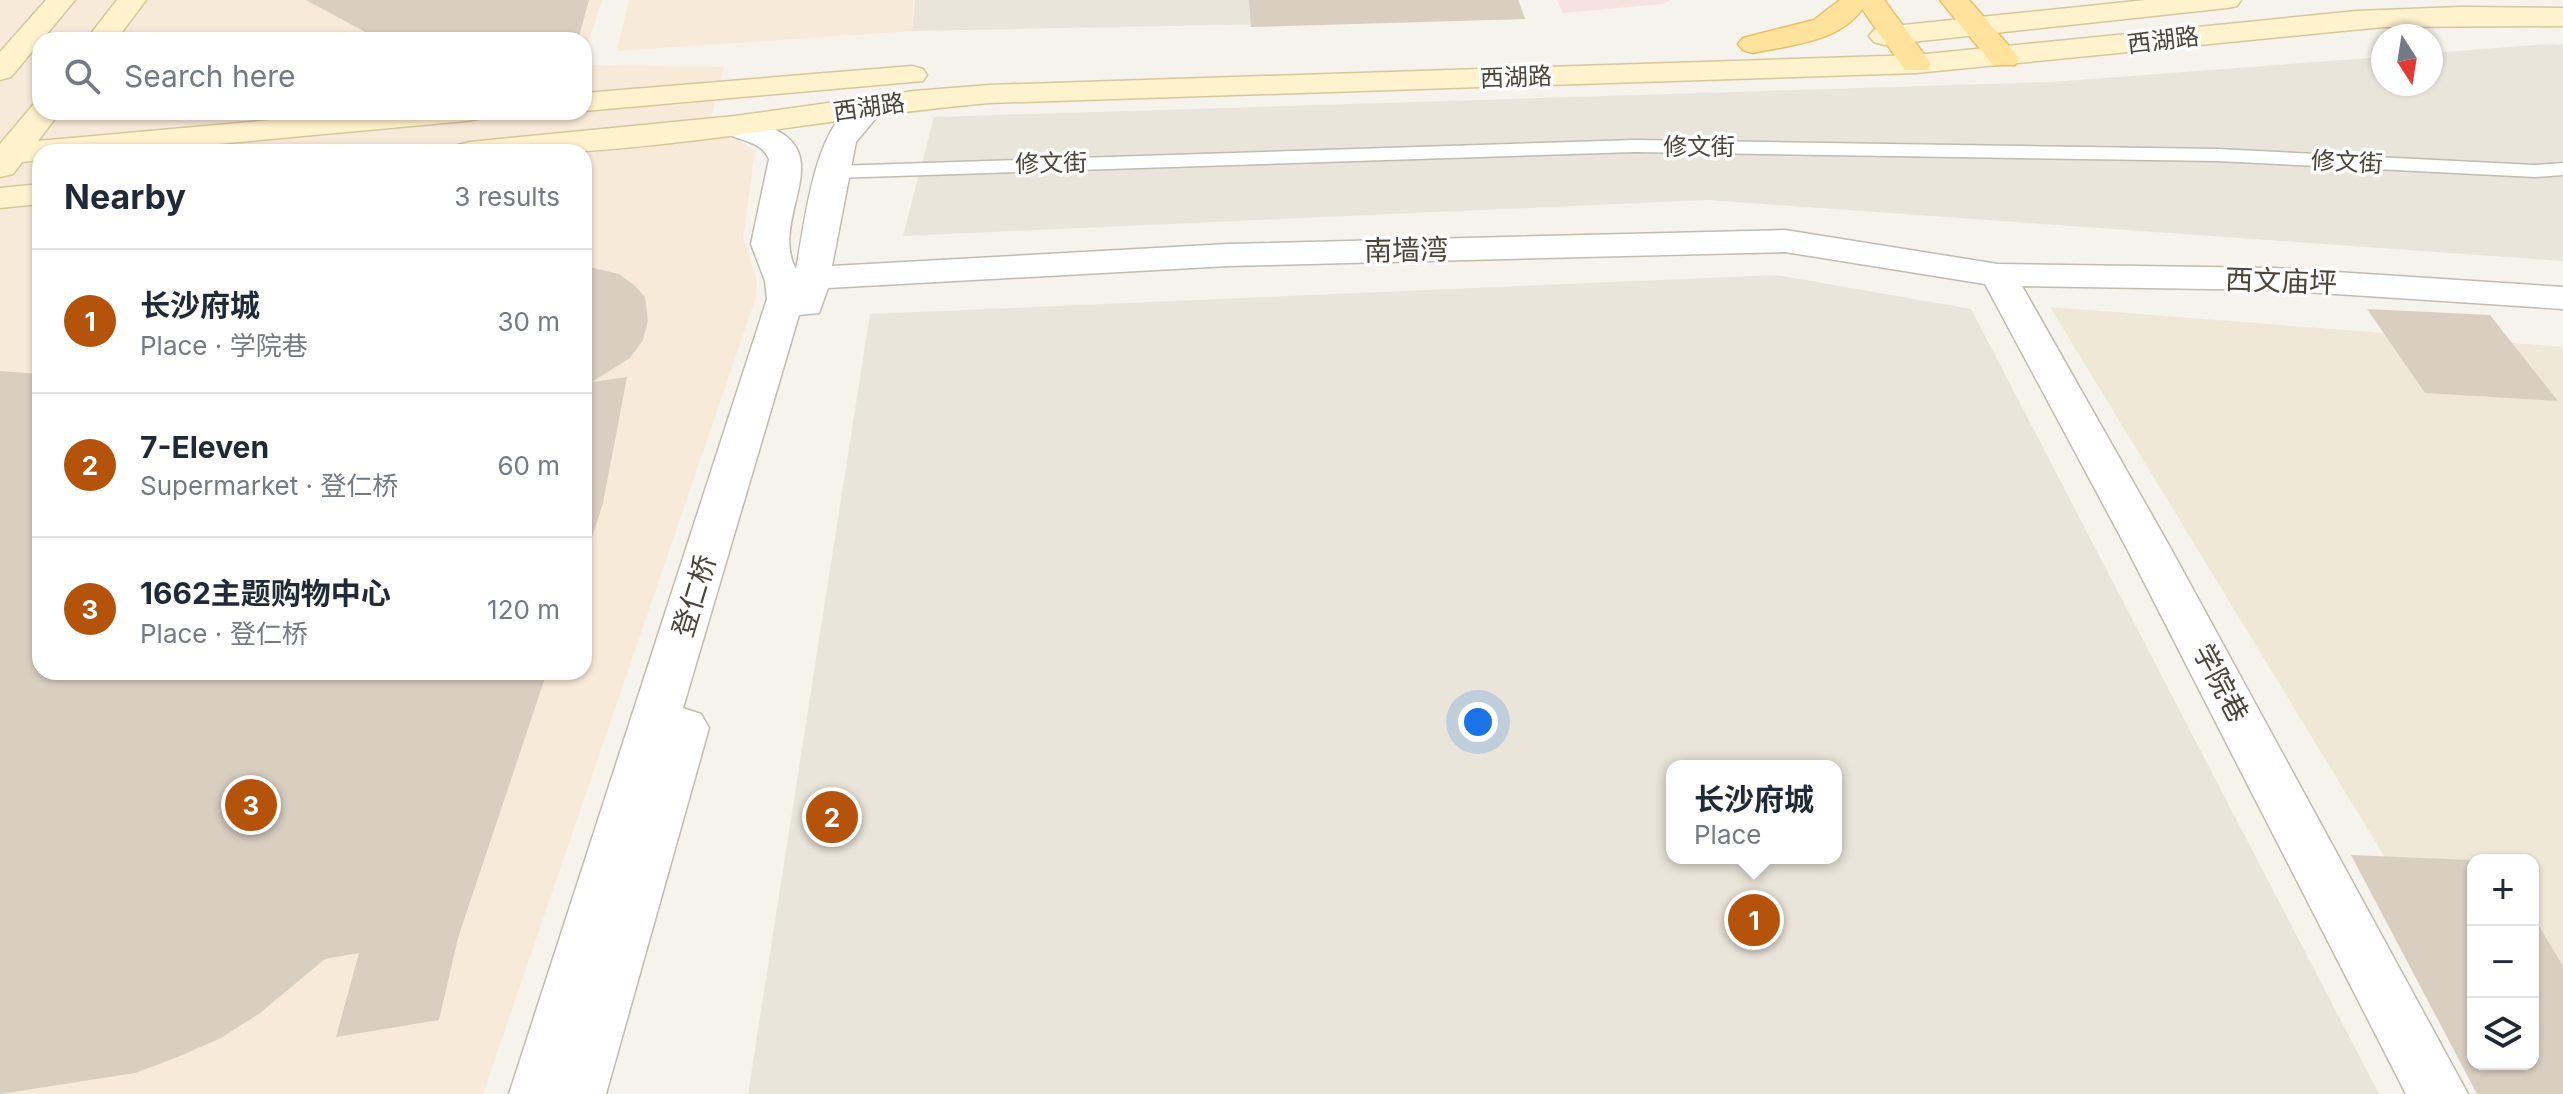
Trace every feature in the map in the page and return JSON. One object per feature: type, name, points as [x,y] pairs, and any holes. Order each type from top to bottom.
[{"type":"main road","points":[[34,32],[61,0]]},
{"type":"main road","points":[[107,32],[132,0]]},
{"type":"main road","points":[[1753,44],[1828,24],[1842,16],[1854,0]]},
{"type":"main road","points":[[1870,0],[1916,64]]},
{"type":"main road","points":[[1954,0],[2004,59]]},
{"type":"main road","name":"西湖路","points":[[592,101],[852,78],[980,71],[1753,44],[1978,28],[2227,0]]},
{"type":"main road","name":"西湖路","points":[[552,144],[735,126],[870,106],[989,94],[1916,64],[2004,59],[2360,19],[2433,15],[2563,17]]},
{"type":"main road","points":[[0,71],[32,34]]},
{"type":"main road","points":[[4,159],[37,120]]},
{"type":"main road","points":[[89,120],[122,130],[216,134]]},
{"type":"main road","points":[[131,144],[375,120]]},
{"type":"main road","points":[[4,159],[32,156]]},
{"type":"main road","points":[[0,198],[32,195]]},
{"type":"street","name":"登仁桥","points":[[576,1094],[813,278],[846,130],[870,106]]},
{"type":"street","name":"登仁桥","points":[[539,1094],[785,299],[782,271],[769,247],[786,163],[783,148],[774,138],[735,126]]},
{"type":"street","name":"南墙湾","points":[[813,278],[1228,255],[1785,241],[1998,275]]},
{"type":"street","name":"西文庙坪","points":[[1998,275],[2275,279],[2563,298]]},
{"type":"street","name":"学院巷","points":[[1998,275],[2148,547],[2438,1094]]},
{"type":"lane","name":"修文街","points":[[835,172],[1635,146],[2115,153],[2535,171],[2563,169]]},
{"type":"shaded area","points":[[0,0],[602,0],[592,32],[32,32],[32,120],[592,120],[592,65],[724,67],[710,122],[755,151],[743,238],[757,281],[756,297],[483,1094],[0,1094]]},
{"type":"shaded area","points":[[629,0],[913,0],[912,31],[617,51]]},
{"type":"shaded area","points":[[915,0],[1519,0],[1525,19],[912,31]]},
{"type":"shaded area","points":[[1557,0],[1670,0],[1663,4],[1563,13]]},
{"type":"shaded area","points":[[2563,45],[2563,261],[1707,200],[903,236],[934,117],[2051,82],[2371,58],[2371,96],[2443,96],[2443,52]]},
{"type":"shaded area","points":[[1776,275],[1971,309],[2379,1094],[748,1094],[870,314]]},
{"type":"shaded area","points":[[2050,307],[2563,347],[2563,1094],[2539,1070],[2539,854],[2467,854],[2467,992]]},
{"type":"building","points":[[306,0],[589,0],[580,32],[365,32]]},
{"type":"building","points":[[1249,0],[1518,0],[1525,19],[1251,27]]},
{"type":"building","points":[[592,268],[619,274],[645,297],[648,321],[643,340],[630,358],[592,382]]},
{"type":"building","points":[[2367,309],[2490,315],[2558,401],[2425,393]]},
{"type":"building","points":[[0,371],[32,373],[32,680],[544,680],[458,938],[439,1020],[336,1037],[359,953],[325,959],[260,1013],[221,1038],[175,1058],[135,1073],[0,1094]]},
{"type":"building","points":[[627,377],[603,503],[592,537],[592,382]]},
{"type":"building","points":[[2351,855],[2467,860],[2467,1070],[2539,1070],[2539,926],[2563,966],[2563,1094],[2477,1094]]},
{"type":"place","name":"1662主题购物中心","points":[[251,805]]},
{"type":"place","name":"7-Eleven","points":[[832,817]]},
{"type":"place","name":"长沙府城","points":[[1754,920]]}]
